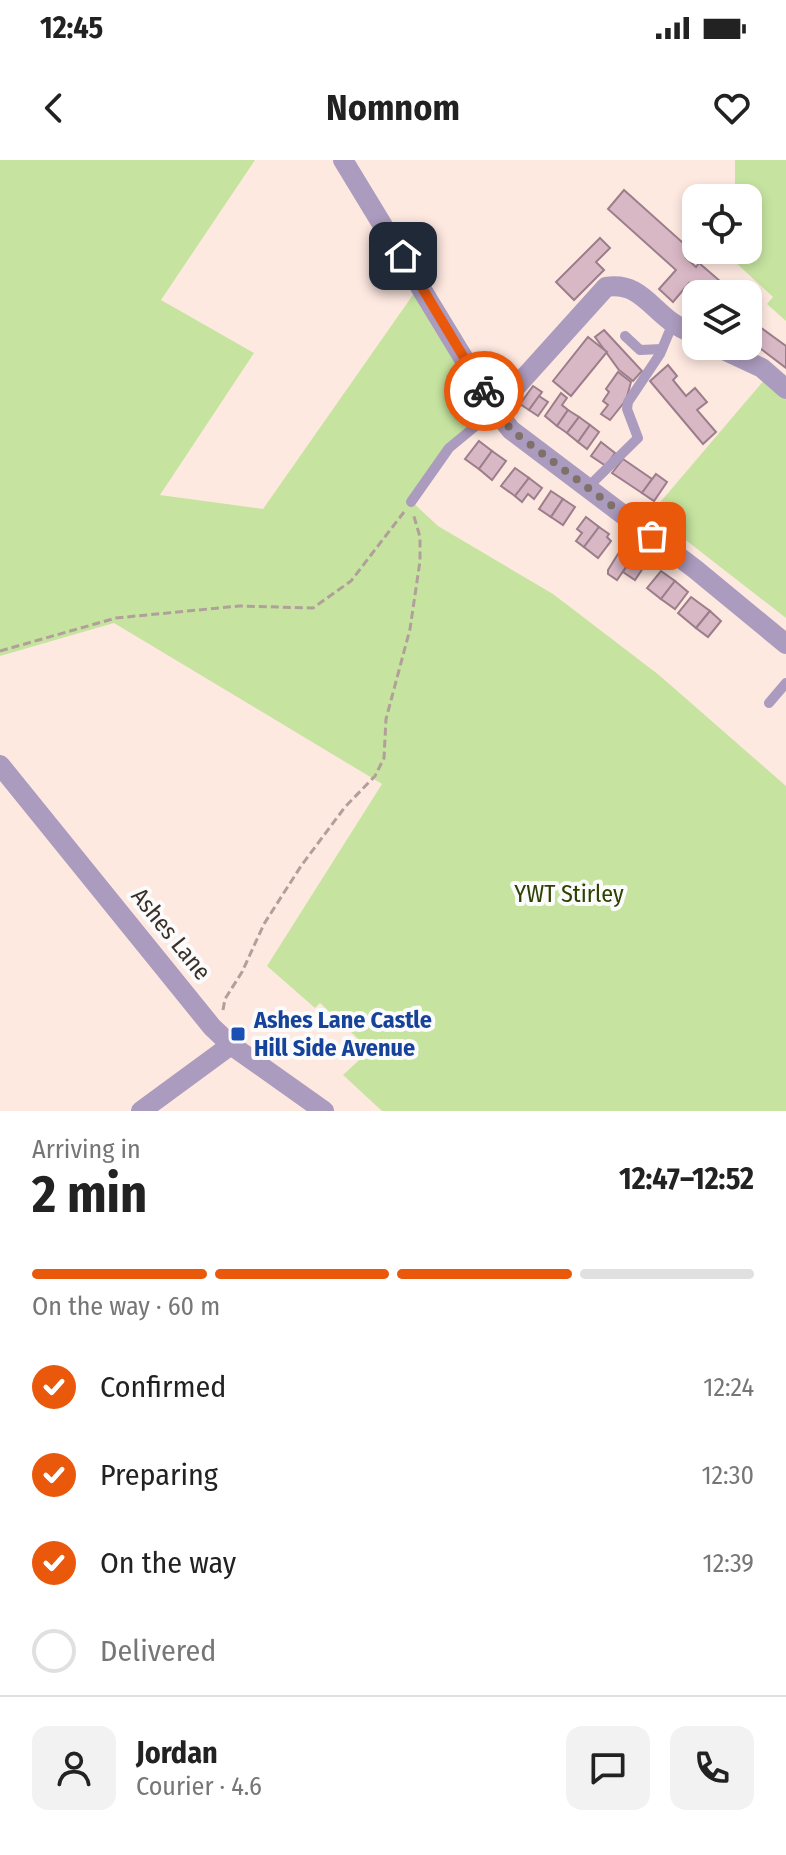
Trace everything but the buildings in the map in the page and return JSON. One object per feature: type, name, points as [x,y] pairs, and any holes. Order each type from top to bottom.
[{"type":"street","points":[[343,160],[495,410],[511,430],[786,644]]},
{"type":"street","points":[[495,410],[606,287],[622,285],[636,291],[682,328]]},
{"type":"street","points":[[745,360],[762,368],[786,389]]},
{"type":"street","name":"Ashes Lane","points":[[0,765],[212,1027],[231,1045],[324,1111]]},
{"type":"street","points":[[141,1111],[231,1045]]},
{"type":"lane","points":[[588,487],[638,438],[627,409],[628,402],[662,349],[673,323]]},
{"type":"lane","points":[[625,336],[640,350],[662,349]]},
{"type":"lane","points":[[411,502],[449,448],[495,410]]},
{"type":"lane","points":[[769,703],[786,683]]},
{"type":"path","points":[[0,651],[116,618],[239,606],[313,608],[351,581],[411,502]]},
{"type":"path","points":[[212,1027],[220,1019],[225,999],[242,972],[264,924],[301,866],[345,807],[375,776],[384,758],[386,719],[410,629],[420,561],[420,537],[411,502]]},
{"type":"green space","name":"YWT Stirley","points":[[0,160],[255,160],[161,300],[254,353],[160,495],[263,509],[417,289],[484,408],[409,499],[438,526],[553,594],[659,675],[786,786],[786,1111],[382,1111],[343,1075],[370,1050],[320,1003],[315,1008],[267,966],[382,784],[114,623],[0,656]]},
{"type":"green space","points":[[735,160],[786,160],[786,321],[767,304],[773,297],[762,287],[762,280],[755,280],[737,264],[762,264],[762,184],[735,184]]},
{"type":"green space","points":[[765,379],[786,397],[786,618],[651,513]]},
{"type":"way so far","points":[[484,391],[511,430],[652,536]]},
{"type":"place","name":"Ashes Lane Castle Hill Side Avenue","points":[[238,1034]]},
{"type":"route","points":[[403,256],[484,391]]}]
